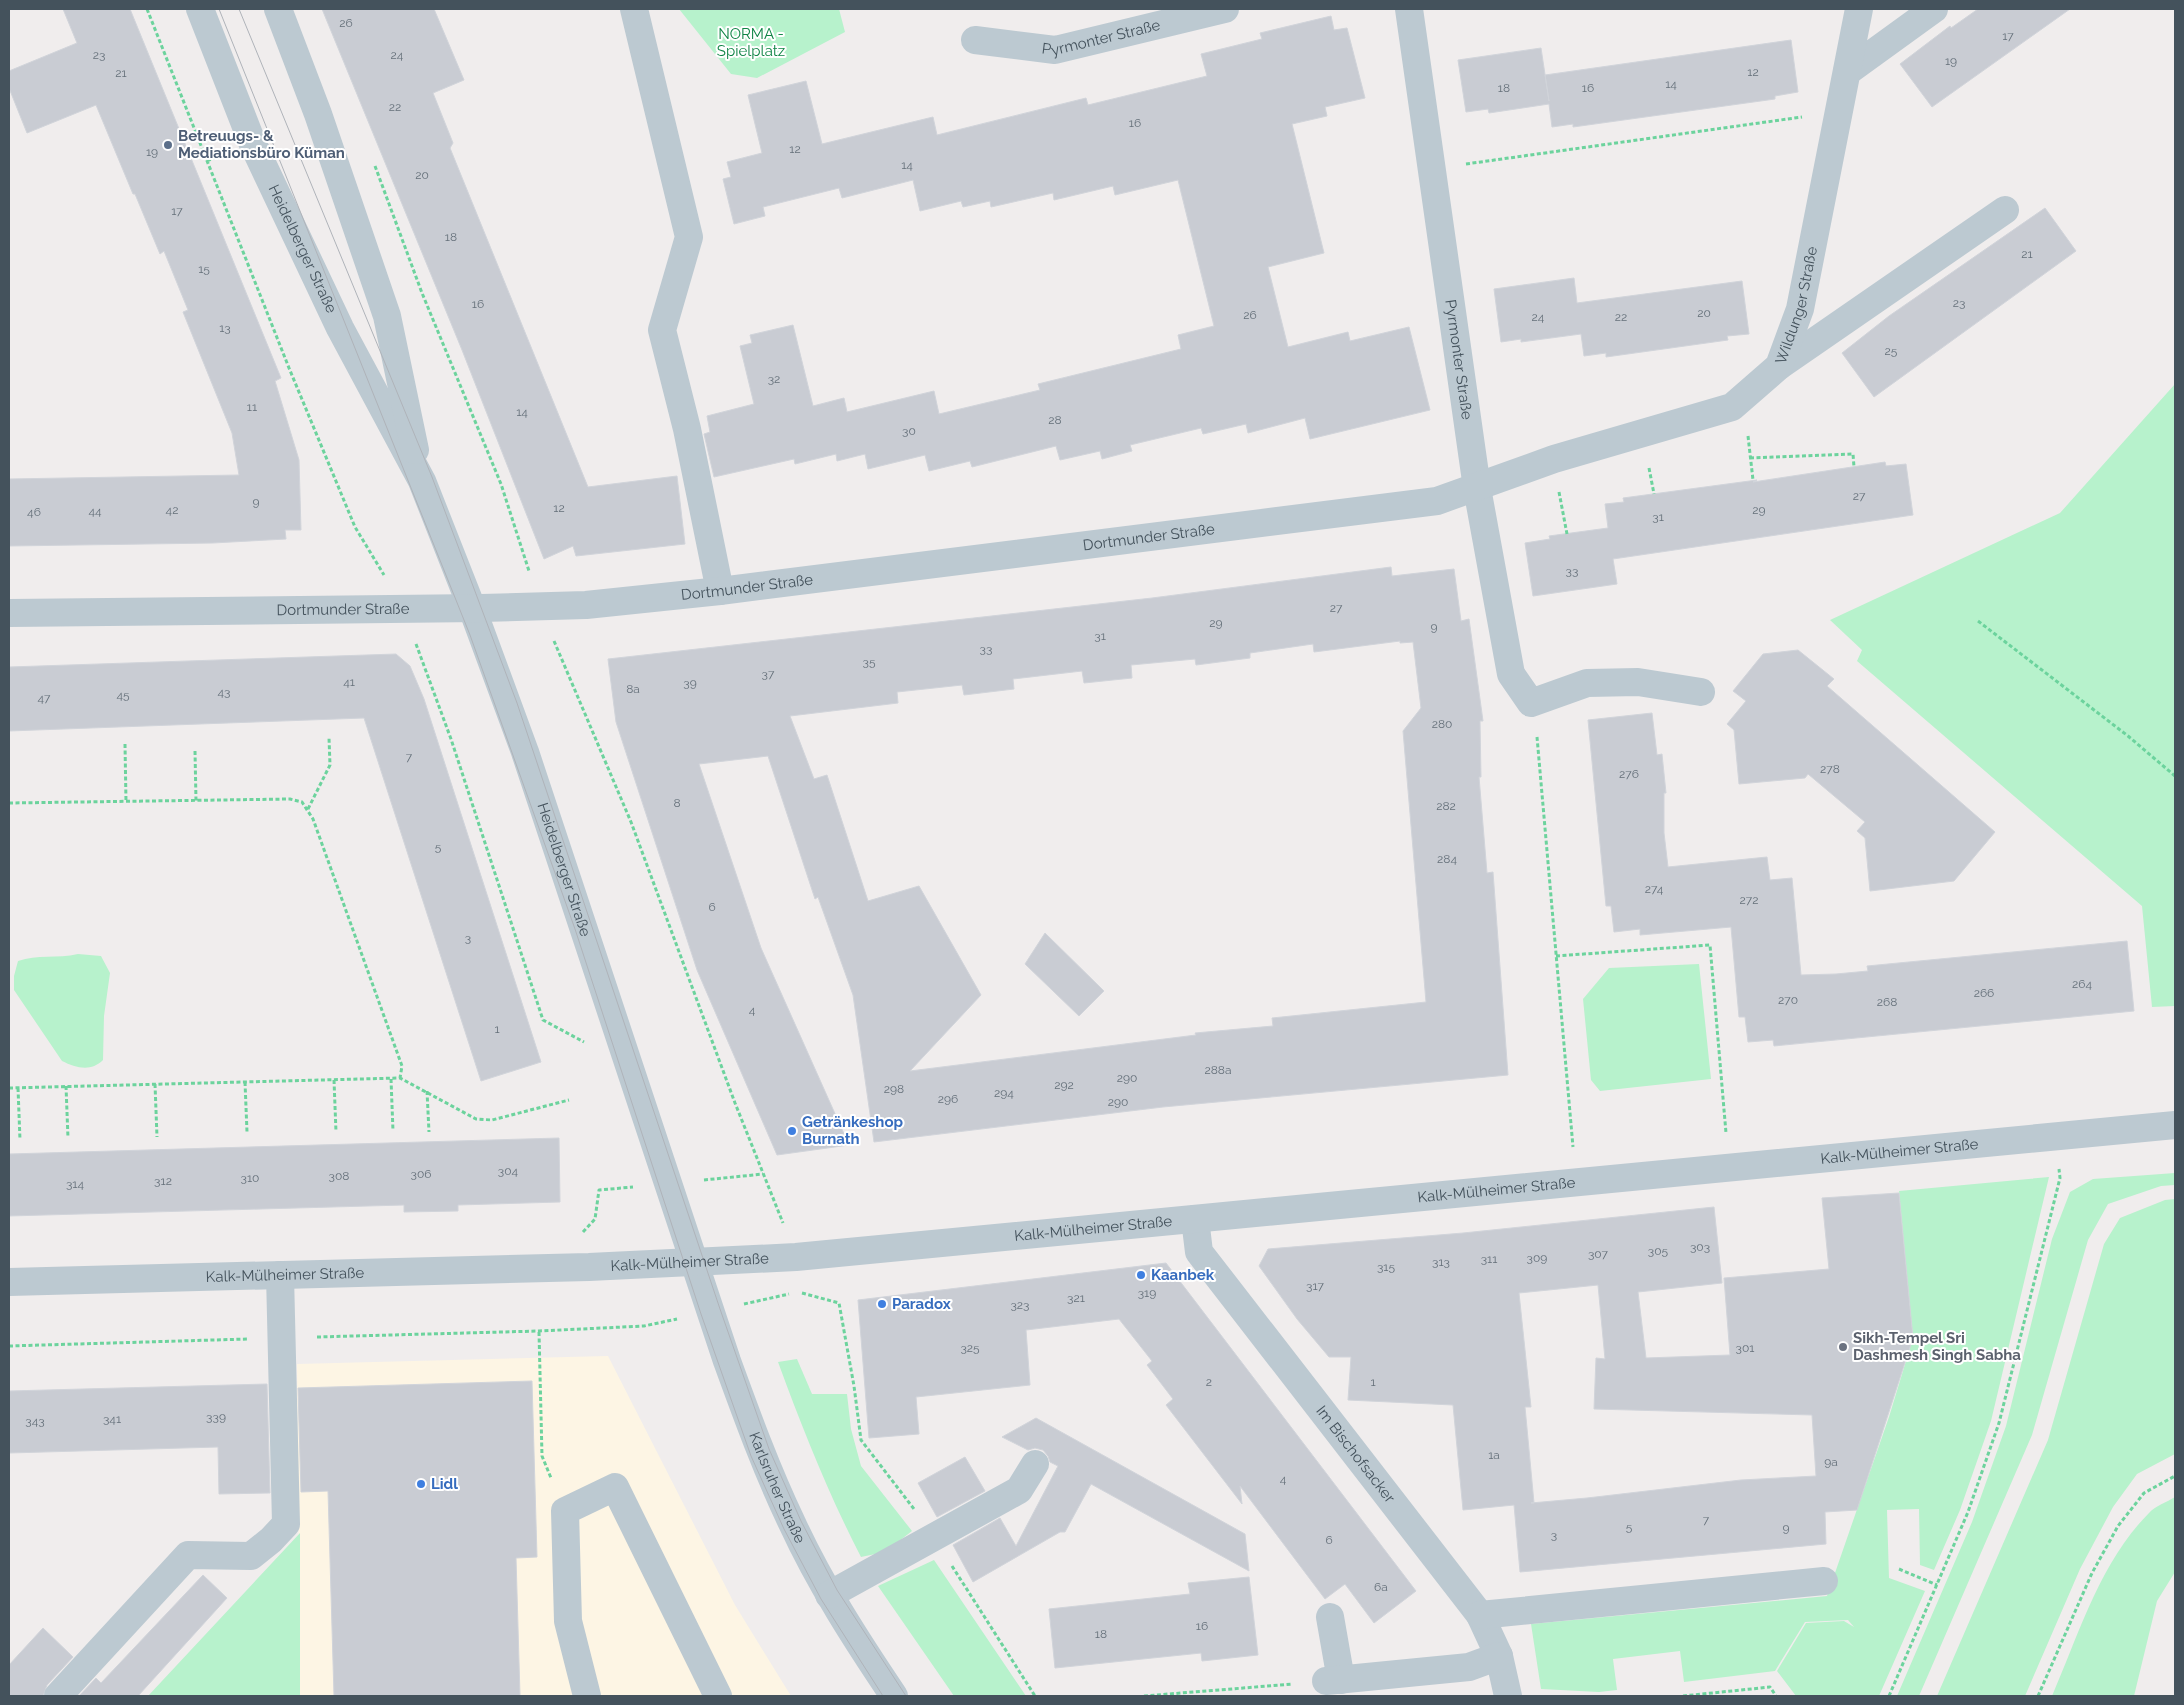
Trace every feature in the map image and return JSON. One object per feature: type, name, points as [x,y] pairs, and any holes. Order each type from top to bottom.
[{"type":"street","name":"Heidelberger Straße","points":[[200,9],[252,142],[340,328],[422,481],[472,608],[525,752],[695,1262]]},
{"type":"street","name":"Heidelberger Straße","points":[[278,9],[318,114],[387,316],[422,481]]},
{"type":"street","points":[[634,9],[689,237],[662,330],[687,429],[720,591]]},
{"type":"street","name":"Pyrmonter Straße","points":[[976,40],[1055,50],[1225,9]]},
{"type":"street","name":"Pyrmonter Straße","points":[[1409,9],[1478,488],[1511,674],[1531,703]]},
{"type":"street","name":"Wildunger Straße","points":[[1478,488],[1554,459],[1732,406],[1779,366],[1800,309],[1859,9]]},
{"type":"street","points":[[1847,72],[1934,9]]},
{"type":"street","points":[[1779,366],[2005,210]]},
{"type":"street","name":"Dortmunder Straße","points":[[9,613],[472,608],[586,604],[720,591],[1438,501],[1478,488]]},
{"type":"street","points":[[1531,703],[1587,683],[1638,682],[1701,692]]},
{"type":"street","name":"Kalk-Mülheimer Straße","points":[[9,1282],[589,1267],[796,1257],[2175,1125]]},
{"type":"street","name":"Im Bischofsacker","points":[[1195,1219],[1199,1252],[1480,1615],[1499,1656],[1508,1696]]},
{"type":"street","name":"Karlsruher Straße","points":[[695,1262],[761,1452],[792,1524],[829,1595],[894,1696]]},
{"type":"street","points":[[58,1696],[188,1555],[251,1556],[271,1540],[286,1524],[280,1338],[280,1275]]},
{"type":"street","points":[[829,1595],[934,1539],[1019,1490],[1035,1464]]},
{"type":"street","points":[[587,1696],[568,1621],[565,1511],[615,1487],[718,1696]]},
{"type":"street","points":[[1480,1615],[1824,1581]]},
{"type":"street","points":[[1330,1617],[1333,1680],[1469,1667],[1499,1656]]},
{"type":"path","points":[[147,9],[286,359],[352,518],[404,608],[451,739],[543,1020]]},
{"type":"path","points":[[1431,169],[1840,112]]},
{"type":"path","points":[[1750,458],[1853,454],[1854,467]]},
{"type":"path","points":[[1978,621],[2128,736],[2175,776]]},
{"type":"path","points":[[1531,703],[1539,746],[1576,1182]]},
{"type":"path","points":[[308,809],[330,765],[329,738]]},
{"type":"path","points":[[126,744],[126,802]]},
{"type":"path","points":[[196,750],[196,800]]},
{"type":"path","points":[[9,804],[290,799],[302,802],[314,819],[402,1066],[400,1078]]},
{"type":"path","points":[[1556,956],[1710,945],[1730,1168]]},
{"type":"path","points":[[391,1078],[394,1130]]},
{"type":"path","points":[[9,1088],[400,1078],[476,1119],[492,1120],[569,1100]]},
{"type":"path","points":[[334,1080],[336,1132]]},
{"type":"path","points":[[245,1082],[247,1132]]},
{"type":"path","points":[[155,1084],[157,1137]]},
{"type":"path","points":[[66,1086],[68,1138]]},
{"type":"path","points":[[18,1088],[20,1140]]},
{"type":"path","points":[[427,1091],[429,1132]]},
{"type":"path","points":[[1888,1696],[1968,1512],[1998,1423],[2060,1178],[2056,1136]]},
{"type":"path","points":[[576,1239],[595,1219],[599,1190],[763,1174]]},
{"type":"path","points":[[799,1292],[839,1303],[854,1386],[861,1440],[934,1539],[1035,1696]]},
{"type":"path","points":[[9,1346],[539,1331],[644,1326],[711,1312]]},
{"type":"path","points":[[539,1331],[542,1456],[565,1511]]},
{"type":"path","points":[[2038,1696],[2092,1574],[2118,1526],[2144,1492],[2175,1476]]},
{"type":"path","points":[[1899,1569],[1937,1584]]},
{"type":"path","points":[[1144,1696],[1333,1680]]},
{"type":"path","points":[[1683,1696],[1770,1688],[1776,1696]]},
{"type":"shaded area","points":[[608,1356],[735,1605],[791,1696],[300,1696],[297,1364]]},
{"type":"green space","name":"NORMA - Spielplatz","points":[[679,9],[839,9],[845,32],[757,78],[731,74]]},
{"type":"green space","points":[[2175,384],[2175,1006],[2152,1007],[2142,906],[1857,661],[1862,650],[1830,620],[2060,513]]},
{"type":"green space","points":[[78,954],[101,956],[110,973],[104,1016],[103,1060],[94,1066],[83,1068],[62,1061],[14,990],[14,976],[18,961]]},
{"type":"green space","points":[[1699,964],[1711,1079],[1600,1091],[1591,1080],[1583,999],[1609,968]]},
{"type":"green space","points":[[2175,1173],[2175,1185],[2161,1186],[2108,1204],[2088,1240],[2032,1435],[1919,1696],[1897,1696],[1972,1522],[2006,1426],[2052,1239],[2070,1192],[2093,1179]]},
{"type":"green space","points":[[2049,1177],[1991,1421],[1960,1510],[1934,1570],[1920,1565],[1919,1509],[1887,1510],[1889,1578],[1925,1591],[1879,1696],[1796,1696],[1777,1671],[1806,1623],[1844,1621],[1854,1627],[1848,1620],[1805,1622],[1775,1671],[1684,1682],[1680,1651],[1613,1659],[1617,1690],[1599,1692],[1541,1689],[1531,1624],[1827,1596],[1889,1417],[1913,1338],[1899,1191]]},
{"type":"green space","points":[[2175,1199],[2175,1454],[2137,1474],[2113,1507],[2080,1569],[2025,1696],[1937,1696],[2048,1440],[2104,1244],[2120,1218],[2165,1200]]},
{"type":"green space","points":[[797,1359],[812,1394],[847,1394],[851,1429],[861,1466],[912,1531],[885,1552],[861,1557],[827,1485],[778,1362]]},
{"type":"green space","points":[[2175,1497],[2175,1572],[2157,1601],[2134,1696],[2052,1696],[2092,1600],[2117,1554],[2132,1532],[2152,1511]]},
{"type":"green space","points":[[300,1533],[300,1696],[148,1696]]},
{"type":"green space","points":[[934,1560],[1026,1696],[954,1696],[878,1586]]},
{"type":"building","points":[[63,9],[130,9],[281,378],[275,381],[299,460],[301,530],[285,530],[286,539],[213,543],[9,546],[9,479],[239,475],[232,433],[183,312],[188,310],[164,251],[160,254],[135,194],[133,194],[96,105],[27,133],[9,88],[9,71],[77,43]]},
{"type":"building","points":[[322,9],[434,9],[464,80],[433,93],[453,143],[450,148],[588,487],[677,476],[685,544],[576,556],[573,546],[544,559],[462,350]]},
{"type":"building","points":[[1978,9],[2070,9],[1932,107],[1900,64],[1950,26],[1951,28]]},
{"type":"building","points":[[1331,16],[1334,30],[1347,28],[1365,98],[1325,107],[1327,116],[1292,124],[1324,253],[1268,267],[1288,347],[1348,332],[1350,341],[1409,327],[1430,410],[1310,439],[1305,418],[1248,433],[1246,424],[1203,434],[1201,428],[1130,445],[1132,451],[1102,459],[1100,451],[1060,460],[1056,446],[972,467],[970,461],[929,471],[925,455],[868,469],[865,454],[837,461],[836,454],[795,464],[794,459],[714,477],[704,434],[710,432],[707,416],[754,404],[740,346],[752,343],[750,335],[793,325],[813,406],[844,398],[847,412],[934,391],[939,414],[1040,390],[1038,384],[1181,349],[1178,335],[1214,326],[1178,180],[1115,195],[1113,186],[1054,200],[1053,193],[991,207],[990,201],[963,207],[961,201],[920,211],[913,180],[842,198],[839,188],[763,207],[765,216],[734,224],[723,179],[731,177],[727,162],[762,153],[748,95],[806,81],[822,144],[933,117],[937,135],[1086,98],[1088,105],[1207,76],[1201,54],[1262,39],[1260,33]]},
{"type":"building","points":[[1791,40],[1798,92],[1775,96],[1775,99],[1573,127],[1573,124],[1552,127],[1549,104],[1489,113],[1488,109],[1466,112],[1458,60],[1541,48],[1545,75]]},
{"type":"building","points":[[2045,208],[2076,251],[1874,397],[1842,353],[1889,316]]},
{"type":"building","points":[[1574,278],[1577,303],[1742,281],[1749,334],[1727,336],[1728,340],[1606,357],[1606,353],[1584,356],[1581,334],[1521,342],[1521,339],[1501,342],[1494,289]]},
{"type":"building","points":[[1885,462],[1886,466],[1906,464],[1913,515],[1613,559],[1617,584],[1533,596],[1525,543],[1550,539],[1549,536],[1608,528],[1605,504],[1624,502],[1623,498],[1757,480],[1753,482]]},
{"type":"building","points":[[1391,567],[1392,576],[1454,569],[1461,621],[1469,619],[1483,721],[1480,721],[1481,777],[1479,777],[1487,873],[1493,872],[1508,1075],[1163,1107],[874,1142],[853,995],[818,897],[815,899],[768,756],[699,764],[761,948],[849,1145],[777,1155],[697,970],[616,722],[608,659],[1152,598]],"holes":[[[1400,641],[1400,643],[1413,642],[1421,708],[1403,731],[1426,1002],[1272,1018],[1273,1026],[1195,1033],[1196,1035],[910,1071],[981,995],[919,886],[868,901],[827,775],[814,779],[790,716],[898,703],[897,692],[962,685],[964,695],[1014,689],[1013,679],[1082,671],[1084,683],[1132,678],[1131,665],[1195,659],[1196,665],[1250,658],[1250,653],[1313,644],[1314,652]]]},
{"type":"building","points":[[1798,650],[1834,679],[1827,686],[1995,832],[1954,881],[1870,891],[1865,838],[1857,831],[1865,822],[1808,774],[1805,778],[1739,784],[1734,730],[1727,724],[1746,701],[1733,691],[1763,654]]},
{"type":"building","points":[[396,654],[410,666],[424,699],[541,1062],[481,1081],[364,718],[9,731],[9,667]]},
{"type":"building","points":[[1652,713],[1657,755],[1662,754],[1666,793],[1664,793],[1664,833],[1668,867],[1767,857],[1770,880],[1792,878],[1801,975],[1868,971],[1867,966],[2127,941],[2134,1011],[1774,1046],[1773,1040],[1748,1042],[1745,1017],[1739,1017],[1731,927],[1640,935],[1640,929],[1614,932],[1611,906],[1606,906],[1588,720]]},
{"type":"building","points":[[1045,933],[1104,991],[1079,1016],[1025,964]]},
{"type":"building","points":[[559,1138],[560,1202],[458,1205],[458,1211],[404,1212],[404,1205],[9,1216],[9,1154]]},
{"type":"building","points":[[1899,1193],[1913,1338],[1857,1510],[1825,1512],[1826,1544],[1520,1572],[1514,1505],[1463,1510],[1453,1405],[1348,1400],[1351,1357],[1329,1357],[1297,1319],[1259,1266],[1268,1249],[1463,1233],[1714,1207],[1722,1283],[1638,1292],[1646,1358],[1730,1355],[1724,1278],[1829,1269],[1822,1198]],"holes":[[[1598,1285],[1605,1359],[1596,1358],[1594,1409],[1812,1415],[1816,1476],[1741,1480],[1534,1503],[1525,1407],[1531,1407],[1519,1293]]]},
{"type":"building","points":[[1166,1263],[1416,1591],[1374,1623],[1345,1584],[1325,1599],[1240,1486],[1242,1504],[1166,1405],[1173,1399],[1147,1365],[1152,1361],[1119,1319],[1026,1330],[1030,1385],[916,1397],[919,1434],[869,1438],[858,1300]]},
{"type":"building","name":"Lidl","points":[[532,1381],[537,1557],[516,1558],[520,1696],[334,1696],[328,1491],[301,1492],[298,1388]]},
{"type":"building","points":[[267,1384],[270,1493],[219,1494],[218,1447],[9,1453],[9,1391]]},
{"type":"building","points":[[1036,1418],[1245,1534],[1249,1571],[1091,1484],[1065,1532],[1060,1532],[973,1582],[953,1545],[1000,1518],[1016,1546],[1058,1466],[1050,1462],[1043,1450],[1035,1448],[1028,1450],[1002,1437]]},
{"type":"building","points":[[965,1457],[985,1491],[937,1517],[918,1483]]},
{"type":"building","points":[[203,1575],[227,1598],[138,1696],[79,1696],[96,1678],[101,1683]]},
{"type":"building","points":[[1249,1577],[1258,1655],[1202,1661],[1201,1653],[1055,1668],[1049,1609],[1190,1594],[1188,1583]]},
{"type":"building","points":[[43,1628],[73,1657],[47,1685],[43,1696],[9,1696],[9,1665]]},
{"type":"tram line","points":[[219,9],[470,635],[575,929],[701,1314],[751,1456],[784,1529],[821,1599],[883,1696]]},
{"type":"tram line","points":[[239,9],[432,477],[517,703],[720,1309],[769,1449],[801,1521],[837,1590],[906,1696]]},
{"type":"place","name":"Betreuugs- & Mediationsbüro Küman","points":[[168,145]]},
{"type":"place","name":"Getränkeshop Burnath","points":[[792,1131]]},
{"type":"place","name":"Kaanbek","points":[[1141,1275]]},
{"type":"place","name":"Paradox","points":[[882,1304]]},
{"type":"place","name":"Sikh-Tempel Sri Dashmesh Singh Sabha","points":[[1843,1347]]},
{"type":"place","name":"Lidl","points":[[421,1484]]}]
